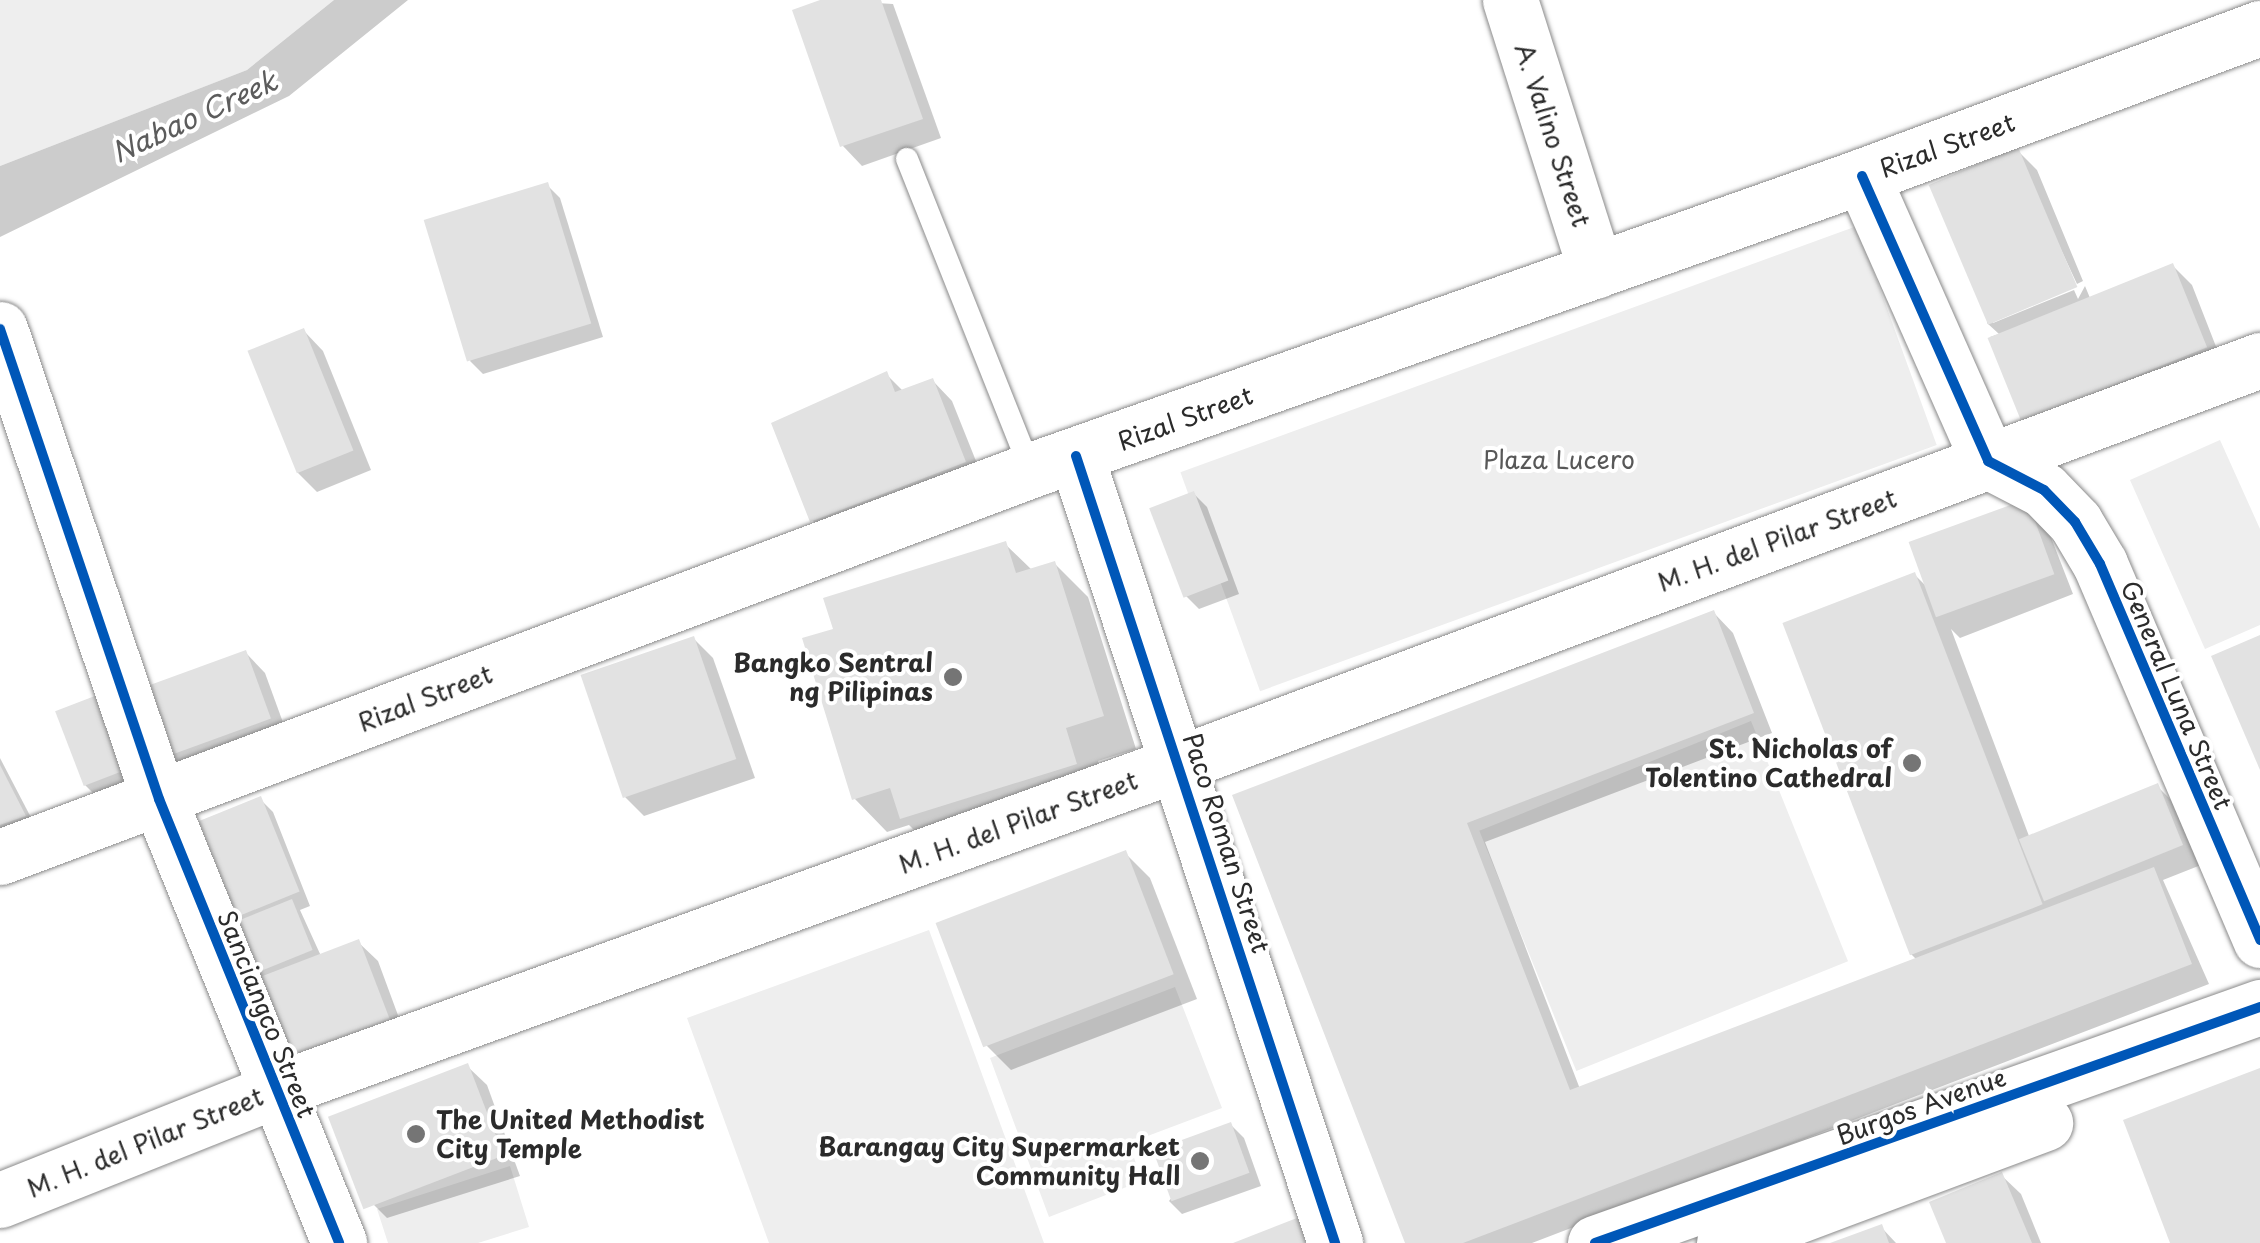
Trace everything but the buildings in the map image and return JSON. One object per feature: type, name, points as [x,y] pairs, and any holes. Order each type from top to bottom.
[{"type":"main road","name":"A. Valino Street","points":[[1510,0],[1596,270]]},
{"type":"main road","name":"Rizal Street","points":[[0,857],[1054,463],[1862,176],[2260,28]]},
{"type":"main road","points":[[1862,176],[1988,461]]},
{"type":"main road","name":"Sanciangco Street","points":[[0,330],[159,799],[339,1243]]},
{"type":"main road","name":"M. H. del Pilar Street","points":[[0,1200],[276,1090],[1180,763],[2260,360]]},
{"type":"main road","name":"General Luna Street","points":[[1988,461],[2044,490],[2075,522],[2100,564],[2260,940]]},
{"type":"main road","name":"Paco Roman Street","points":[[1054,463],[1180,763],[1336,1243]]},
{"type":"main road","name":"Burgos Avenue","points":[[1596,1243],[2260,1007]]},
{"type":"main road","points":[[1724,1243],[2260,1042]]},
{"type":"lane","points":[[906,160],[1054,463]]},
{"type":"shaded area","points":[[0,0],[334,0],[247,70],[0,166]]},
{"type":"shaded area","name":"Plaza Lucero","points":[[1857,226],[1937,445],[1260,691],[1180,472]]},
{"type":"shaded area","points":[[2220,440],[2260,529],[2260,625],[2205,649],[2130,480]]},
{"type":"shaded area","points":[[1751,721],[1848,961],[1576,1071],[1479,831]]},
{"type":"shaded area","points":[[929,930],[1044,1243],[769,1243],[687,1018]]},
{"type":"shaded area","points":[[1175,987],[1222,1108],[1129,1143],[1142,1181],[1049,1217],[990,1058]]},
{"type":"shaded area","points":[[510,1166],[529,1227],[478,1243],[388,1243],[377,1209]]},
{"type":"water","name":"Nabao Creek","points":[[334,0],[408,0],[289,96],[0,237],[0,166],[247,70]]},
{"type":"cycle path","points":[[1862,176],[1988,461],[2044,490],[2075,522],[2100,564],[2260,940]]},
{"type":"cycle path","points":[[0,329],[159,799],[339,1243]]},
{"type":"cycle path","points":[[1076,456],[1335,1243]]},
{"type":"cycle path","points":[[1595,1243],[2260,1007]]},
{"type":"place","name":"Bangko Sentral ng Pilipinas","points":[[953,677]]},
{"type":"place","name":"St. Nicholas of Tolentino Cathedral","points":[[1912,763]]},
{"type":"place","name":"The United Methodist City Temple","points":[[416,1134]]},
{"type":"place","name":"Barangay City Supermarket Community Hall","points":[[1200,1161]]}]
